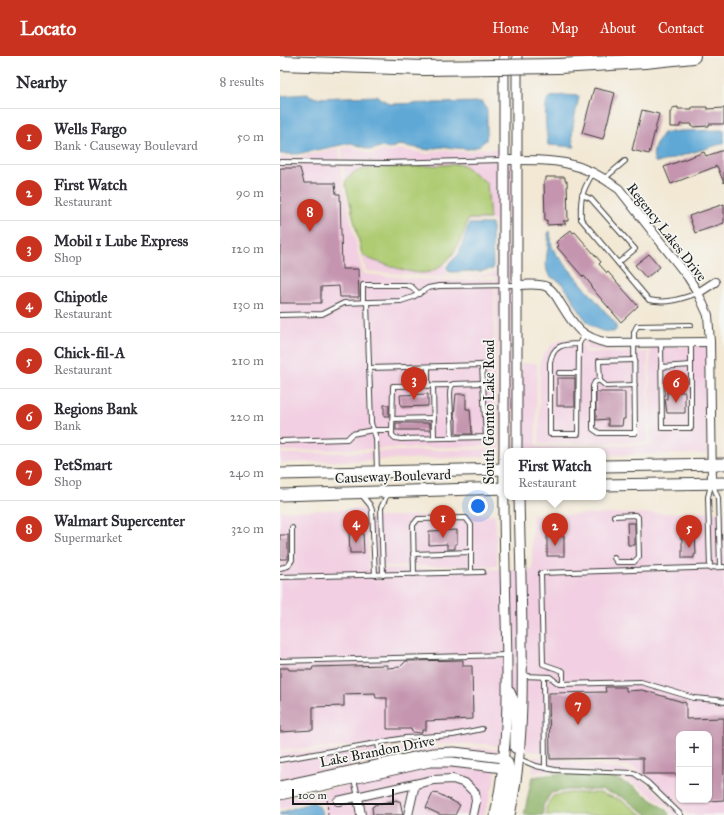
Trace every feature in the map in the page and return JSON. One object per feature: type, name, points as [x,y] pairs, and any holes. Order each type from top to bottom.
[{"type":"highway","points":[[616,63],[656,56]]},
{"type":"highway","points":[[280,63],[402,68],[559,66],[616,63],[693,56]]},
{"type":"main road","points":[[606,466],[724,464]]},
{"type":"main road","name":"Causeway Boulevard","points":[[280,474],[504,469]]},
{"type":"main road","points":[[606,485],[724,483]]},
{"type":"main road","name":"Causeway Boulevard","points":[[280,495],[504,488]]},
{"type":"street","name":"South Gornto Lake Road","points":[[504,56],[503,160],[505,448]]},
{"type":"street","name":"South Gornto Lake Road","points":[[517,56],[517,448]]},
{"type":"street","name":"Regency Lakes Drive","points":[[503,160],[547,160],[564,162],[586,169],[605,178],[619,189],[688,277],[698,293],[708,315],[710,342],[712,483]]},
{"type":"street","points":[[698,293],[715,282]]},
{"type":"street","points":[[517,285],[538,284],[552,290],[578,329],[597,341],[608,343],[710,342]]},
{"type":"street","name":"South Gornto Lake Road","points":[[495,815],[503,768],[508,719],[505,500]]},
{"type":"street","points":[[510,815],[522,731],[523,676],[519,500]]},
{"type":"street","points":[[508,689],[514,703],[515,750],[519,759]]},
{"type":"street","name":"Lake Brandon Drive","points":[[280,786],[422,755],[443,752],[504,758]]},
{"type":"street","points":[[503,815],[510,772],[508,763],[504,758]]},
{"type":"street","name":"Lake Brandon Drive","points":[[280,795],[442,761],[503,768]]},
{"type":"street","points":[[338,783],[346,777],[371,771],[380,764]]},
{"type":"street","points":[[338,802],[415,784],[453,779],[462,781],[473,790],[476,796],[473,815]]},
{"type":"street","points":[[408,815],[415,784]]},
{"type":"street","points":[[358,797],[361,815]]},
{"type":"lane","points":[[280,162],[385,163],[503,160]]},
{"type":"lane","points":[[605,178],[625,161]]},
{"type":"lane","points":[[593,172],[584,187],[580,203],[581,219],[649,300],[660,302],[679,300],[698,293]]},
{"type":"lane","points":[[582,195],[591,200],[634,249],[618,263]]},
{"type":"lane","points":[[377,471],[376,438],[371,423],[363,285],[406,285],[412,287],[419,294]]},
{"type":"lane","points":[[280,315],[322,314],[344,303],[401,301],[413,297],[428,288],[439,286],[517,285]]},
{"type":"lane","points":[[600,380],[594,382],[593,386],[594,429],[599,433],[635,433],[634,332],[637,326],[691,325]]},
{"type":"lane","points":[[579,344],[565,344],[554,351],[551,357],[550,434],[578,434],[579,344],[584,334]]},
{"type":"lane","points":[[661,342],[662,428],[691,428],[691,342]]},
{"type":"lane","points":[[634,360],[599,361],[600,380],[606,386],[635,385]]},
{"type":"lane","points":[[369,368],[482,365],[483,383],[486,437],[401,439],[395,438],[392,435],[393,386],[434,386],[483,383]]},
{"type":"lane","points":[[661,367],[691,365]]},
{"type":"lane","points":[[428,367],[428,386]]},
{"type":"lane","points":[[559,373],[578,373]]},
{"type":"lane","points":[[452,385],[450,389],[452,438]]},
{"type":"lane","points":[[434,386],[434,438]]},
{"type":"lane","points":[[393,419],[434,418]]},
{"type":"lane","points":[[280,441],[347,439],[352,434],[373,430],[392,430]]},
{"type":"lane","points":[[563,684],[563,672],[543,664],[541,573],[722,567],[722,538],[718,498],[712,483]]},
{"type":"lane","points":[[710,568],[708,497],[712,483]]},
{"type":"lane","points":[[383,575],[381,508],[386,497],[393,491]]},
{"type":"lane","points":[[359,492],[370,505],[372,510],[375,575]]},
{"type":"lane","points":[[614,516],[635,514],[638,517],[639,556],[634,562],[617,562],[614,558]]},
{"type":"lane","points":[[414,574],[413,525],[418,519],[466,518],[471,525],[471,572]]},
{"type":"lane","points":[[280,568],[288,566],[292,560],[292,528]]},
{"type":"lane","points":[[414,554],[471,552]]},
{"type":"lane","points":[[280,577],[483,572]]},
{"type":"lane","points":[[280,660],[507,655]]},
{"type":"lane","points":[[523,676],[550,677],[559,684],[641,682],[694,698],[724,702]]},
{"type":"lane","points":[[544,677],[545,767]]},
{"type":"lane","points":[[280,760],[405,738],[453,735],[482,729]]},
{"type":"lane","points":[[378,743],[380,764]]},
{"type":"lane","points":[[519,759],[536,766],[555,770],[634,772],[648,783],[681,815]]},
{"type":"lane","points":[[354,779],[358,797]]},
{"type":"path","points":[[327,791],[328,815]]},
{"type":"shaded area","points":[[350,146],[371,154],[383,151],[391,152],[399,149],[429,154],[435,151],[443,150],[469,152],[480,149],[500,149],[500,456],[280,463],[280,454],[495,449],[498,446],[496,277],[438,277],[366,271],[362,254],[399,269],[451,257],[464,233],[457,252],[445,264],[446,274],[452,276],[491,274],[496,271],[495,222],[492,220],[467,222],[468,219],[396,167],[353,173],[345,182],[342,148]]},
{"type":"shaded area","points":[[339,148],[342,182],[363,274],[438,281],[494,279],[495,446],[280,451],[280,157],[300,157]]},
{"type":"shaded area","points":[[507,164],[512,164],[512,363],[514,363],[514,448],[507,448]]},
{"type":"shaded area","points":[[561,340],[572,340],[584,346],[584,353],[648,352],[648,442],[539,444],[540,363],[543,355],[551,346]]},
{"type":"shaded area","points":[[580,340],[608,347],[707,346],[708,454],[606,455],[606,448],[521,448],[521,363],[537,363],[536,444],[538,447],[650,444],[650,350],[587,350],[586,344]]},
{"type":"shaded area","points":[[365,509],[367,518],[369,569],[532,569],[532,515],[724,512],[724,815],[688,815],[633,767],[485,744],[393,744],[280,750],[280,511]]},
{"type":"shaded area","points":[[495,514],[497,566],[372,566],[370,517]]},
{"type":"shaded area","points":[[393,748],[485,748],[499,750],[499,753],[421,751],[280,782],[280,753]]},
{"type":"shaded area","points":[[534,756],[632,771],[683,815],[674,815],[668,807],[635,784],[616,776],[594,772],[555,771],[532,773]]},
{"type":"shaded area","points":[[442,765],[496,771],[495,780],[484,815],[326,815],[322,804],[312,799],[280,809],[280,799],[337,788],[431,766]]},
{"type":"green space","points":[[462,164],[487,183],[490,219],[468,219],[462,237],[452,255],[445,262],[438,268],[429,272],[420,273],[391,266],[370,259],[362,254],[345,182],[353,173],[364,169]]},
{"type":"green space","points":[[555,774],[594,775],[616,779],[634,787],[666,810],[670,815],[648,815],[622,797],[601,790],[568,790],[551,793],[543,806],[543,815],[524,815],[532,777]]},
{"type":"green space","points":[[569,793],[600,793],[621,800],[643,815],[546,815],[546,807],[553,796]]},
{"type":"water","points":[[307,94],[316,98],[378,96],[389,104],[482,102],[487,110],[486,140],[477,147],[469,149],[443,147],[429,150],[399,145],[390,149],[380,147],[371,150],[351,143],[297,154],[280,154],[280,96]]},
{"type":"water","points":[[564,95],[579,96],[572,136],[575,147],[548,145],[545,116],[547,100],[551,97]]},
{"type":"water","points":[[724,130],[724,143],[661,162],[655,162],[653,155],[654,151],[663,133]]},
{"type":"water","points":[[469,224],[492,224],[493,269],[480,271],[448,271],[447,266],[459,254]]},
{"type":"water","points":[[550,231],[552,247],[557,255],[616,324],[616,330],[614,332],[603,331],[595,328],[588,322],[560,282],[549,275],[546,262],[548,233]]},
{"type":"water","points":[[312,802],[318,805],[323,815],[280,815],[280,813]]},
{"type":"building","points":[[594,88],[615,93],[603,139],[582,133]]},
{"type":"building","points":[[678,107],[678,109],[692,109],[692,107],[707,107],[707,109],[724,108],[724,124],[709,124],[709,126],[692,127],[692,124],[680,124],[680,127],[670,127],[670,112],[672,112],[672,108]]},
{"type":"building","points":[[642,110],[659,114],[649,154],[632,150]]},
{"type":"building","points":[[724,150],[724,183],[717,166],[671,184],[664,167],[704,152],[706,156]]},
{"type":"building","points":[[280,168],[300,168],[304,183],[335,183],[336,194],[340,194],[342,269],[358,269],[359,297],[340,297],[339,286],[321,287],[321,303],[280,303]]},
{"type":"building","points":[[546,177],[565,177],[565,181],[567,181],[568,221],[563,221],[566,224],[547,225],[547,220],[545,221],[544,181],[546,180]]},
{"type":"building","points":[[724,204],[724,223],[695,233],[689,216]]},
{"type":"building","points":[[571,230],[573,233],[575,232],[601,262],[599,264],[638,306],[621,322],[591,287],[592,286],[584,276],[583,277],[557,247],[559,246],[556,242]]},
{"type":"building","points":[[649,254],[660,267],[646,278],[635,265]]},
{"type":"building","points":[[557,378],[575,378],[575,406],[557,406]]},
{"type":"building","points":[[596,392],[625,392],[625,419],[623,419],[622,426],[608,426],[608,419],[596,420]]},
{"type":"building","points":[[667,392],[685,392],[685,413],[667,413],[665,399],[667,399]]},
{"type":"building","points":[[428,394],[428,406],[401,407],[400,395]]},
{"type":"building","points":[[456,394],[466,394],[466,409],[470,409],[472,434],[456,434],[456,419],[454,416]]},
{"type":"building","points":[[384,405],[389,405],[389,416],[384,416]]},
{"type":"building","points":[[396,423],[430,423],[430,430],[396,430]]},
{"type":"building","points":[[627,523],[635,523],[635,545],[628,545]]},
{"type":"building","points":[[684,527],[693,527],[695,531],[696,554],[694,555],[694,558],[682,558],[682,538],[680,538]]},
{"type":"building","points":[[457,530],[457,544],[455,544],[455,549],[447,549],[447,544],[429,545],[429,531]]},
{"type":"building","points":[[349,532],[363,532],[364,553],[350,553]]},
{"type":"building","points":[[280,535],[288,535],[288,559],[280,559]]},
{"type":"building","points":[[547,536],[564,536],[564,556],[547,556]]},
{"type":"building","points":[[463,660],[463,666],[472,666],[473,719],[426,721],[426,730],[422,730],[422,733],[412,732],[411,729],[387,729],[387,698],[376,698],[375,693],[344,694],[344,706],[313,707],[313,730],[280,732],[280,668],[288,668],[289,670],[312,670],[313,667],[387,665],[387,668],[400,667],[406,661]]},
{"type":"building","points":[[605,687],[626,687],[626,691],[642,690],[686,703],[686,719],[724,718],[724,800],[712,801],[712,731],[676,731],[676,774],[643,774],[643,758],[550,759],[549,693],[606,692]]},
{"type":"building","points":[[433,793],[439,794],[460,805],[455,815],[441,815],[426,808]]},
{"type":"building","points":[[397,800],[400,801],[403,815],[373,815],[372,807],[374,805]]},
{"type":"place","name":"Walmart Supercenter","points":[[310,232]]},
{"type":"place","name":"Mobil 1 Lube Express","points":[[414,400]]},
{"type":"place","name":"Regions Bank","points":[[676,403]]},
{"type":"place","name":"Wells Fargo","points":[[443,538]]},
{"type":"place","name":"Chipotle","points":[[356,543]]},
{"type":"place","name":"First Watch","points":[[555,546]]},
{"type":"place","name":"Chick-fil-A","points":[[689,548]]},
{"type":"place","name":"PetSmart","points":[[578,725]]}]
